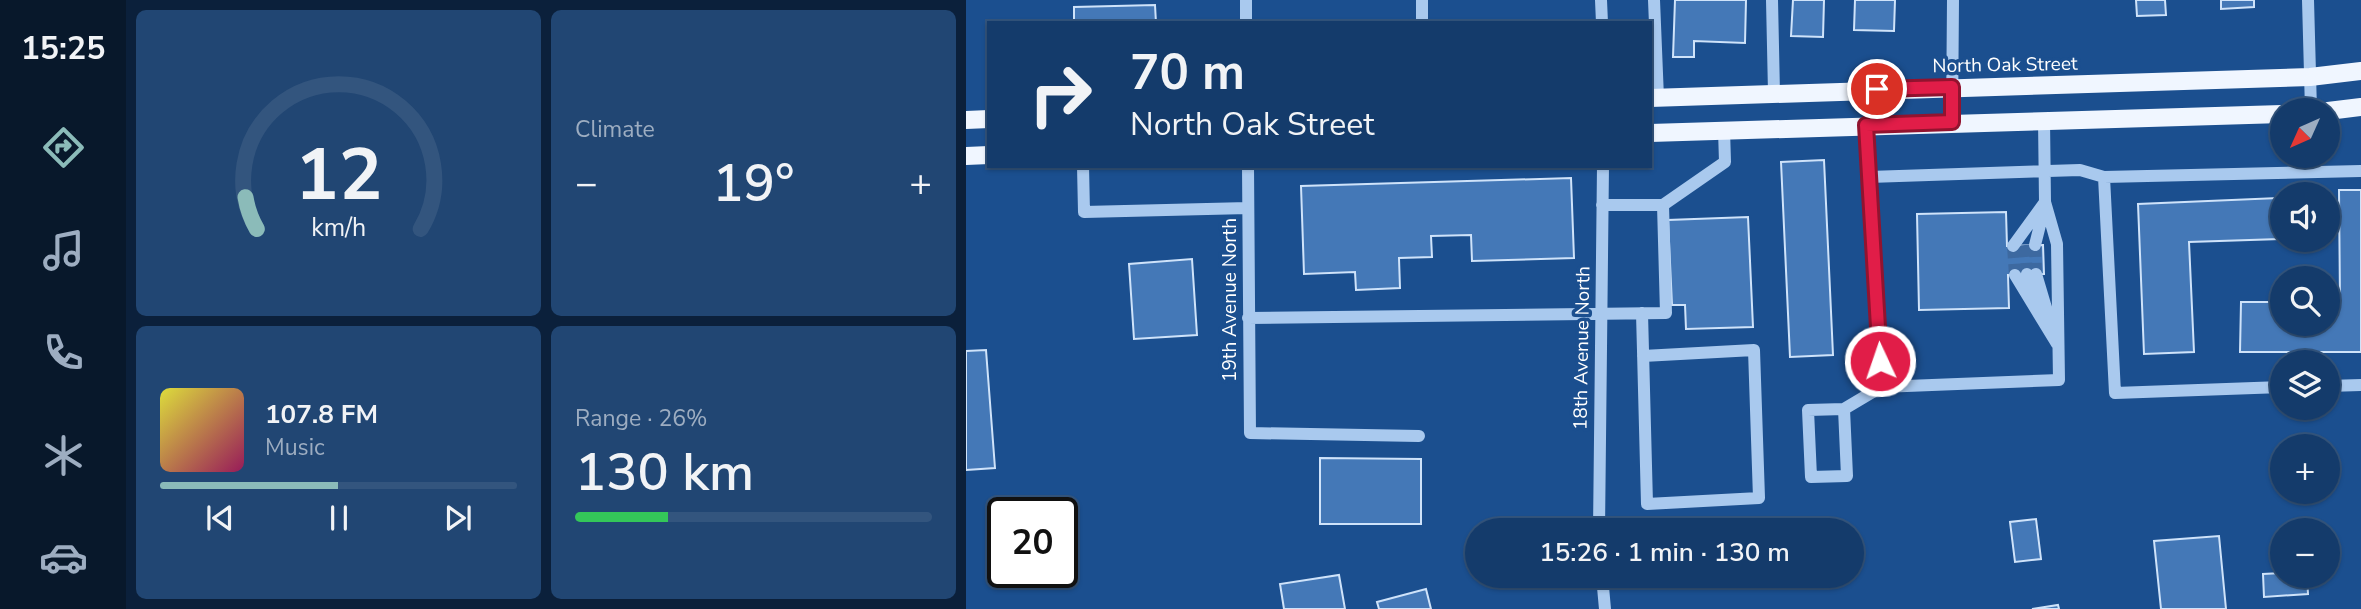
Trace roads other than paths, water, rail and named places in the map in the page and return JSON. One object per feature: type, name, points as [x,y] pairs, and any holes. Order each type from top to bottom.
[{"type":"main road","name":"North Oak Street","points":[[1654,98],[2310,77],[2361,71]]},
{"type":"main road","points":[[2340,110],[2361,107]]},
{"type":"main road","points":[[1652,133],[2270,114]]},
{"type":"main road","points":[[966,120],[987,119]]},
{"type":"main road","points":[[966,156],[987,155]]},
{"type":"street","points":[[1246,0],[1246,21]]},
{"type":"street","points":[[1422,0],[1422,21]]},
{"type":"street","points":[[1601,0],[1602,21]]},
{"type":"street","points":[[1654,0],[1654,98]]},
{"type":"street","points":[[1772,0],[1774,93]]},
{"type":"street","points":[[1952,122],[1953,0]]},
{"type":"street","points":[[2308,0],[2311,98]]},
{"type":"street","points":[[1843,408],[1847,476],[1811,477],[1808,410],[1843,408],[1881,387],[2059,380],[2057,244],[2045,202],[2044,120]]},
{"type":"street","points":[[1866,125],[1881,387]]},
{"type":"street","points":[[1602,205],[1663,205],[1725,162],[1724,130]]},
{"type":"street","points":[[1083,168],[1084,212],[1248,208]]},
{"type":"street","name":"19th Avenue North","points":[[1248,168],[1250,433],[1419,436]]},
{"type":"street","name":"18th Avenue North","points":[[1599,518],[1599,314],[1603,168]]},
{"type":"street","points":[[1869,177],[2080,170],[2104,177],[2311,170],[2361,171]]},
{"type":"street","points":[[2104,177],[2115,393],[2270,387]]},
{"type":"street","points":[[2045,202],[2024,245],[2045,202]]},
{"type":"street","points":[[1248,318],[1666,313],[1663,205]]},
{"type":"street","points":[[2057,345],[2026,274],[2057,345]]},
{"type":"street","points":[[1642,313],[1643,356],[1647,504],[1759,498],[1754,350],[1643,356]]},
{"type":"street","points":[[2340,386],[2361,385]]},
{"type":"street","points":[[1603,588],[1605,609]]},
{"type":"tunnel","points":[[2025,245],[2027,274]]},
{"type":"tunnel","points":[[2035,245],[2036,274]]},
{"type":"tunnel","points":[[2013,246],[2015,275]]}]
